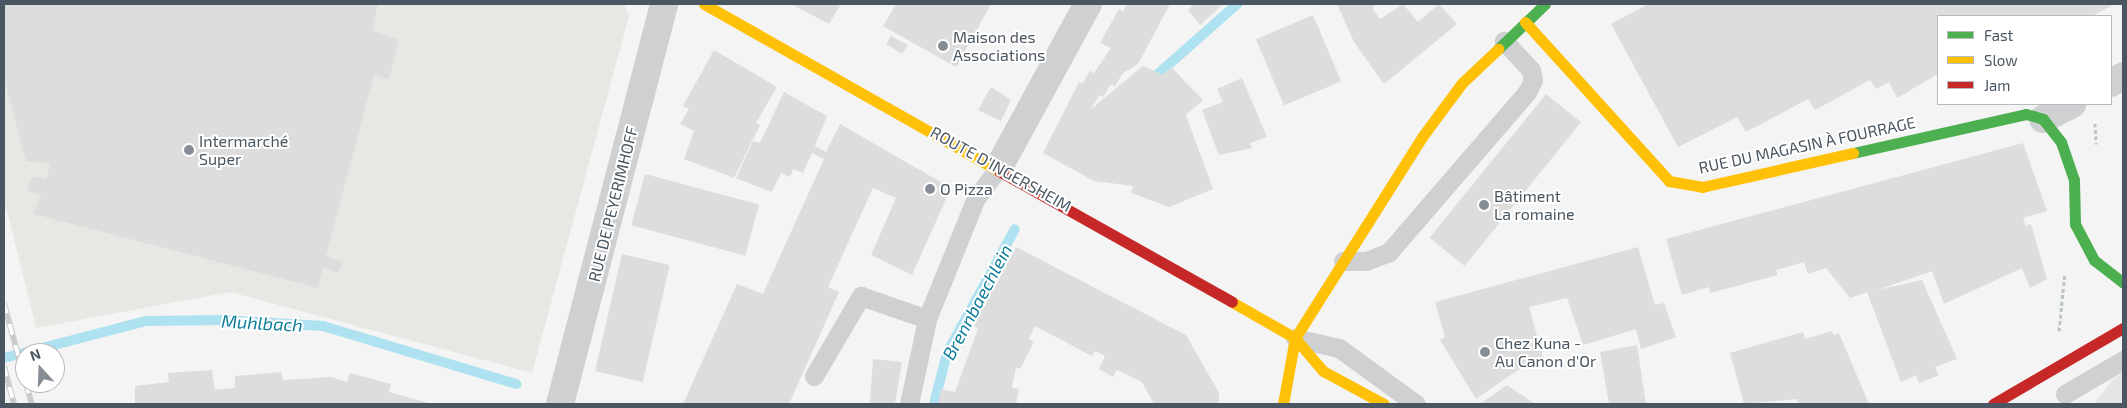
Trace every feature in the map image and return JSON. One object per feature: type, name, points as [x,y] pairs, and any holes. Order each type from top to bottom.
[{"type":"main road","name":"ROUTE D'INGERSHEIM","points":[[704,4],[1000,167],[1295,338],[1323,371],[1384,404]]},
{"type":"main road","points":[[1283,404],[1295,338],[1422,137],[1462,83],[1545,4]]},
{"type":"main road","name":"RUE DU MAGASIN À FOURRAGE","points":[[1525,22],[1669,181],[1702,187],[2026,114],[2043,118]]},
{"type":"main road","points":[[2043,118],[2061,142],[2074,180],[2076,224],[2094,260],[2123,282]]},
{"type":"main road","points":[[1993,404],[2123,328]]},
{"type":"main road","points":[[1354,400],[1366,393]]},
{"type":"street","name":"RUE DE PEYERIMHOFF","points":[[560,404],[664,4]]},
{"type":"street","points":[[1000,167],[1088,4]]},
{"type":"street","points":[[2112,82],[2123,76]]},
{"type":"street","points":[[2043,118],[2070,105]]},
{"type":"lane","points":[[1343,261],[1366,261],[1389,252],[1527,92],[1533,80],[1531,70],[1504,41]]},
{"type":"lane","points":[[909,404],[927,319],[976,198],[1000,167]]},
{"type":"lane","points":[[814,376],[861,296],[927,319]]},
{"type":"lane","name":"ROUTE D'INGERSHEIM","points":[[1295,338],[1339,348],[1416,404]]},
{"type":"lane","points":[[2061,364],[2064,399],[2123,360]]},
{"type":"shaded area","points":[[4,4],[624,4],[629,16],[532,373],[230,292],[36,328],[4,199]]},
{"type":"shaded area","points":[[2123,373],[2123,404],[2094,404],[2114,378]]},
{"type":"building","name":"Intermarché Super","points":[[4,4],[378,4],[372,30],[399,40],[389,79],[374,75],[326,256],[343,262],[338,273],[323,268],[318,288],[34,214],[41,194],[27,191],[33,176],[46,179],[50,164],[26,161],[4,78]]},
{"type":"building","points":[[791,4],[841,4],[829,24]]},
{"type":"building","name":"Maison des Associations","points":[[896,4],[991,4],[956,67],[883,26]]},
{"type":"building","points":[[1128,4],[1170,4],[1138,64],[1123,73],[1115,86],[1111,84],[1103,97],[1099,95],[1091,109],[1143,66],[1163,75],[1171,67],[1203,100],[1186,115],[1213,189],[1169,207],[1131,193],[1133,186],[1094,181],[1043,153],[1079,82],[1082,84],[1090,71],[1094,73],[1111,48],[1100,43],[1119,9],[1123,11]]},
{"type":"building","points":[[1194,4],[1223,4],[1200,25],[1188,10]]},
{"type":"building","points":[[1337,4],[1377,4],[1372,8],[1380,19],[1403,4],[1418,22],[1439,4],[1457,24],[1384,84],[1354,42]]},
{"type":"building","points":[[1648,4],[2115,4],[2094,15],[1937,15],[1937,75],[1897,98],[1889,82],[1876,89],[1870,80],[1815,110],[1808,99],[1746,132],[1737,117],[1678,147],[1611,24]]},
{"type":"building","points":[[1313,15],[1341,81],[1284,106],[1256,39]]},
{"type":"building","points":[[891,36],[908,45],[902,54],[886,44]]},
{"type":"building","points":[[714,50],[777,87],[756,123],[760,125],[734,178],[684,159],[694,131],[680,124],[689,109],[683,106]]},
{"type":"building","points":[[1242,78],[1267,137],[1250,143],[1252,148],[1219,155],[1202,110],[1223,102],[1217,89]]},
{"type":"building","points":[[991,87],[1011,100],[1001,121],[978,110]]},
{"type":"building","points":[[784,92],[827,116],[815,146],[826,152],[840,124],[951,188],[912,275],[871,255],[896,198],[873,188],[828,287],[839,292],[789,404],[683,404],[737,284],[763,294],[824,159],[812,153],[803,173],[793,169],[790,177],[781,173],[772,192],[736,178],[753,141],[760,143]]},
{"type":"building","name":"Bâtiment La romaine","points":[[1546,94],[1581,122],[1465,266],[1430,238]]},
{"type":"building","points":[[2023,143],[2047,211],[2023,218],[2026,226],[2031,224],[2047,279],[2030,288],[2022,268],[1944,304],[1932,271],[1877,290],[1922,280],[1957,359],[1935,367],[1939,375],[1919,383],[1916,375],[1901,382],[1867,292],[1850,298],[1826,268],[1808,274],[1804,262],[1776,270],[1778,275],[1710,293],[1709,287],[1682,295],[1666,239]]},
{"type":"building","points":[[645,174],[759,205],[745,256],[631,225]]},
{"type":"building","points":[[1016,247],[1186,335],[1219,393],[1219,404],[1154,404],[1142,382],[1117,370],[1113,377],[1099,369],[1105,356],[1095,351],[1092,356],[1035,326],[1029,339],[1034,342],[1020,369],[1016,367],[1012,388],[1019,389],[1016,404],[938,404],[941,389],[955,392],[978,329],[973,325]]},
{"type":"building","points":[[1638,247],[1655,305],[1664,303],[1676,337],[1641,349],[1636,329],[1583,345],[1567,298],[1529,307],[1543,358],[1528,363],[1476,399],[1440,340],[1445,337],[1435,302]]},
{"type":"building","points":[[622,254],[670,265],[643,382],[595,371]]},
{"type":"building","points":[[1832,331],[1834,335],[1839,333],[1869,404],[1799,404],[1797,399],[1744,404],[1730,353],[1803,332],[1805,339]]},
{"type":"building","points":[[1637,345],[1646,404],[1609,404],[1600,352]]},
{"type":"building","points":[[873,359],[902,362],[895,404],[870,404]]},
{"type":"building","points":[[212,370],[215,390],[235,388],[235,376],[281,372],[283,380],[331,377],[347,382],[350,373],[391,384],[389,392],[432,404],[135,404],[135,386],[169,382],[168,373]]},
{"type":"building","points":[[1507,385],[1535,404],[1480,404]]},
{"type":"waterway","name":"Brennbaechlein","points":[[1158,74],[1237,4]]},
{"type":"waterway","name":"Brennbaechlein","points":[[934,404],[947,353],[1015,229]]},
{"type":"waterway","name":"Muhlbach","points":[[4,358],[146,321],[224,320],[323,326],[516,384]]},
{"type":"railway","points":[[4,303],[15,343]]},
{"type":"railway","points":[[4,366],[14,404]]},
{"type":"railway","points":[[29,393],[32,404]]},
{"type":"traffic: fast","points":[[1498,49],[1545,4]]},
{"type":"traffic: fast","points":[[1853,153],[2026,114],[2043,119],[2061,142],[2074,180],[2075,224],[2094,260],[2123,283]]},
{"type":"traffic: slow","points":[[704,4],[999,171]]},
{"type":"traffic: slow","points":[[1525,22],[1669,181],[1702,187],[1853,153]]},
{"type":"traffic: slow","points":[[1283,404],[1295,338],[1422,137],[1462,83],[1498,49]]},
{"type":"traffic: slow","points":[[1232,302],[1295,338],[1323,371],[1384,404]]},
{"type":"traffic: jam","points":[[999,171],[1232,302]]},
{"type":"traffic: jam","points":[[1993,404],[2123,328]]},
{"type":"place","name":"Maison des Associations","points":[[943,46]]},
{"type":"place","name":"Intermarché Super","points":[[189,150]]},
{"type":"place","name":"O Pizza","points":[[930,189]]},
{"type":"place","name":"Bâtiment La romaine","points":[[1484,205]]},
{"type":"place","name":"Chez Kuna - Au Canon d'Or","points":[[1485,352]]}]
